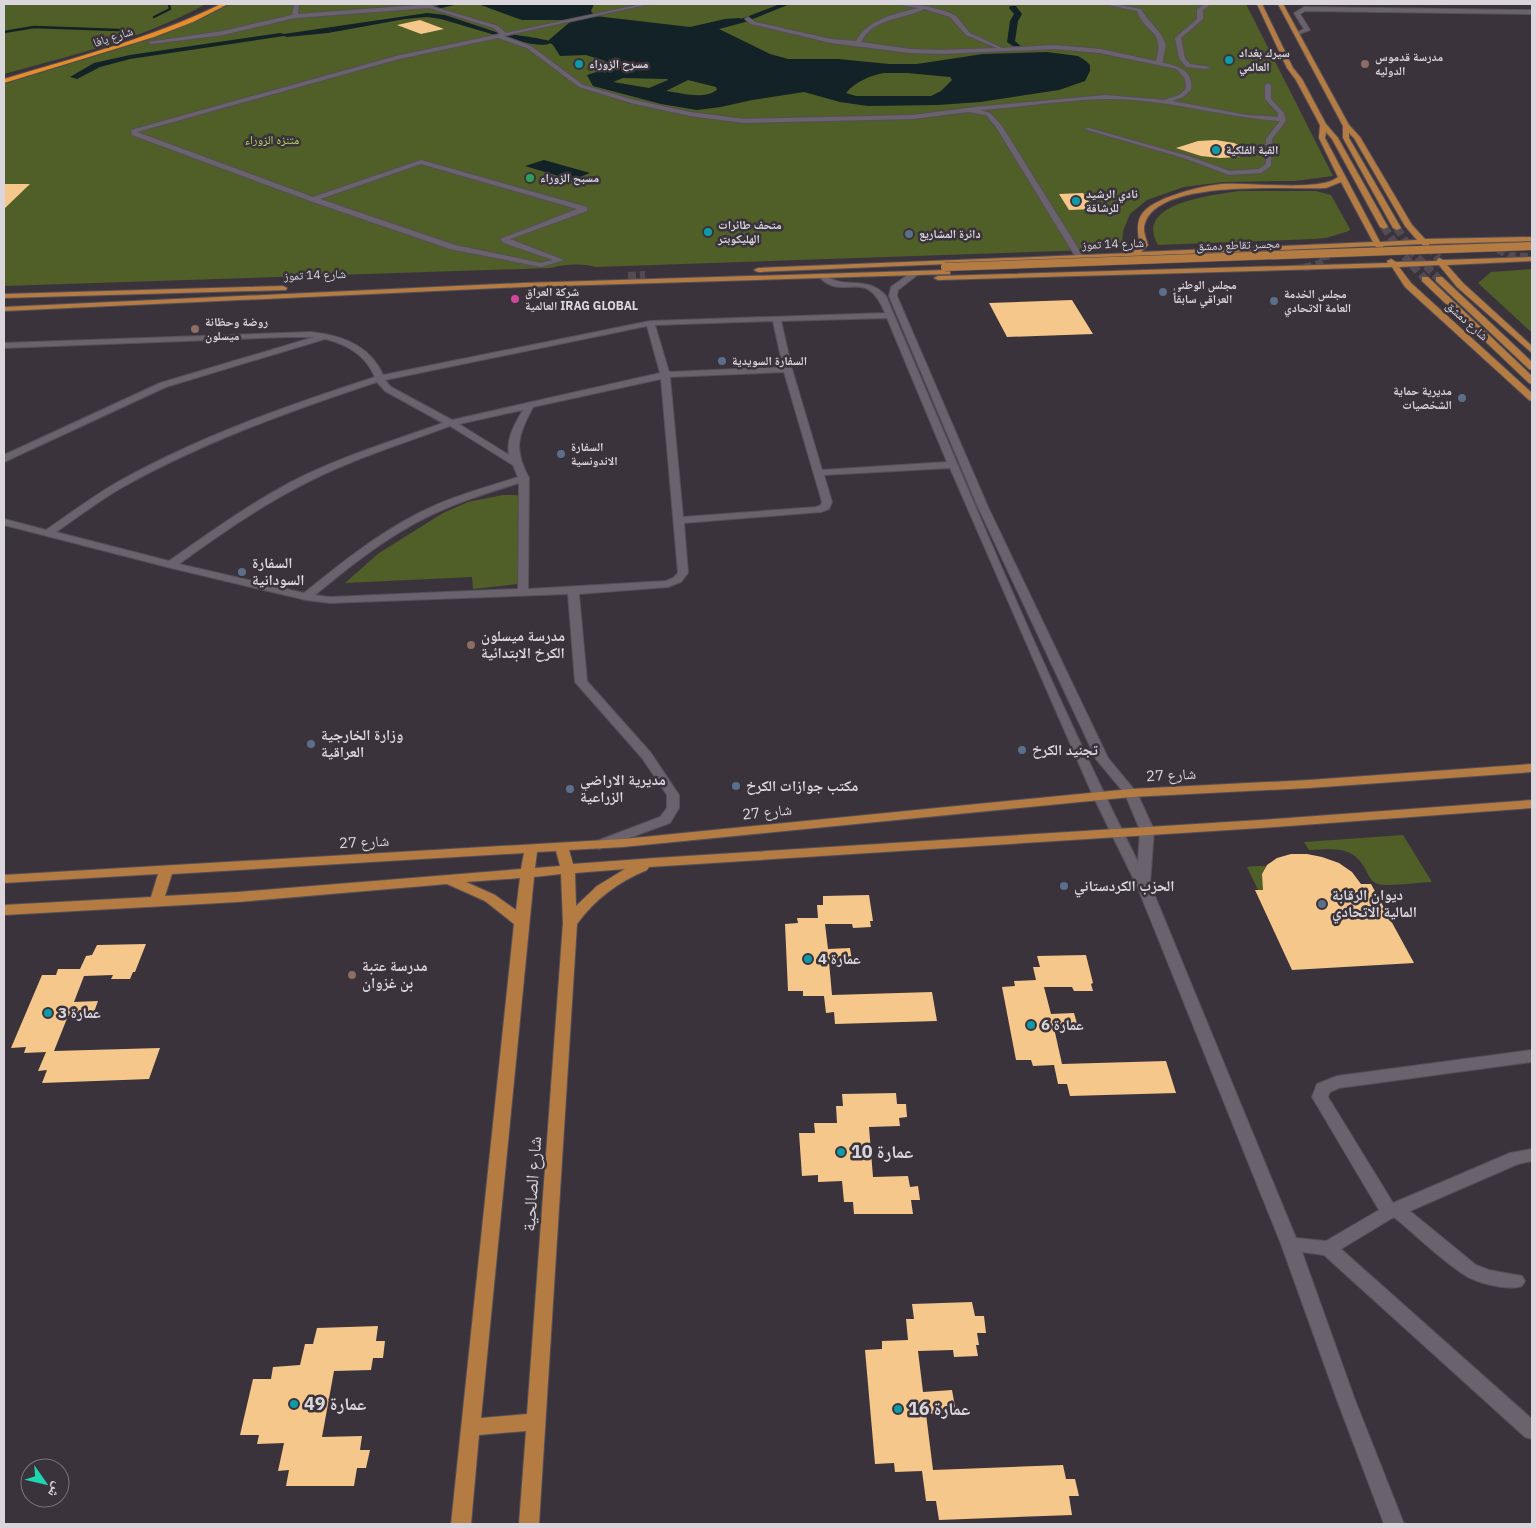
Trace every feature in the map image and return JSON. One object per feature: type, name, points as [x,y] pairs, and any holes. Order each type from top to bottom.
[{"type":"highway","name":"شارع يافا","points":[[4,79],[144,35],[183,20],[214,4]]},
{"type":"highway","name":"شارع يافا","points":[[4,79],[152,36],[191,21],[225,4]]},
{"type":"main road","points":[[1259,4],[1266,17],[1276,22],[1293,26]]},
{"type":"main road","points":[[1280,4],[1298,34],[1346,126],[1357,137],[1409,226],[1425,244]]},
{"type":"main road","points":[[1276,22],[1288,17]]},
{"type":"main road","points":[[1276,22],[1290,68],[1299,79],[1323,125],[1335,138],[1384,227]]},
{"type":"main road","points":[[1299,79],[1313,86],[1325,86]]},
{"type":"main road","points":[[1323,125],[1322,138],[1367,227],[1379,246]]},
{"type":"main road","points":[[1346,126],[1346,138],[1397,228]]},
{"type":"main road","points":[[1135,254],[1144,245],[1139,228],[1144,216],[1157,205],[1179,195],[1226,186],[1326,186],[1336,183],[1342,178]]},
{"type":"main road","points":[[1409,226],[1423,233],[1456,240]]},
{"type":"main road","points":[[1336,246],[1362,238],[1367,227]]},
{"type":"main road","name":"شارع 14 تموز","points":[[696,277],[822,266],[1336,246],[1379,246],[1425,244],[1456,240],[1532,239]]},
{"type":"main road","name":"مجسر تقاطع دمشق","points":[[946,269],[1532,246]]},
{"type":"main road","name":"مجسر تقاطع دمشق","points":[[946,269],[1532,252]]},
{"type":"main road","name":"شارع 14 تموز","points":[[645,275],[825,279],[1342,268],[1392,263],[1532,259]]},
{"type":"main road","name":"شارع دمشق","points":[[1440,261],[1460,285],[1532,350]]},
{"type":"main road","points":[[1460,285],[1465,273],[1489,261]]},
{"type":"main road","name":"شارع دمشق","points":[[1392,263],[1408,285],[1532,398]]},
{"type":"main road","points":[[810,273],[822,266]]},
{"type":"main road","points":[[1342,268],[1388,275],[1408,285]]},
{"type":"main road","name":"شارع 14 تموز","points":[[4,296],[86,292],[523,282],[946,269]]},
{"type":"main road","name":"شارع 14 تموز","points":[[810,273],[911,276],[946,269]]},
{"type":"main road","points":[[810,273],[825,279]]},
{"type":"main road","name":"شارع 14 تموز","points":[[4,309],[628,276]]},
{"type":"main road","name":"شارع دمشق","points":[[1426,279],[1532,381]]},
{"type":"main road","name":"شارع دمشق","points":[[1439,279],[1532,367]]},
{"type":"main road","points":[[4,291],[86,292]]},
{"type":"main road","name":"شارع 14 تموز","points":[[4,300],[131,296],[258,297]]},
{"type":"main road","points":[[4,304],[258,297]]},
{"type":"main road","name":"شارع 27","points":[[4,879],[599,845],[1131,793],[1310,784],[1532,768]]},
{"type":"main road","points":[[4,910],[156,902],[655,862],[1118,833],[1532,804]]},
{"type":"main road","name":"شارع الصالحية","points":[[529,1524],[570,923],[568,870],[561,847]]},
{"type":"main road","points":[[460,1524],[521,923],[531,848]]},
{"type":"main road","points":[[570,923],[591,898],[605,887],[637,869],[655,862]]},
{"type":"main road","points":[[156,902],[166,870]]},
{"type":"main road","points":[[446,880],[465,886],[488,897],[510,912],[521,923]]},
{"type":"main road","points":[[471,1427],[536,1422]]},
{"type":"street","points":[[295,16],[296,4]]},
{"type":"street","points":[[313,199],[421,162],[584,209],[504,239],[557,261],[541,265],[453,247],[313,199],[134,134],[133,131],[398,57],[648,4]]},
{"type":"street","points":[[899,4],[931,8],[951,16],[969,34],[1005,49]]},
{"type":"street","points":[[858,43],[864,32],[874,26],[938,4]]},
{"type":"street","points":[[1107,4],[1139,10],[1142,18],[1161,40],[1164,48],[1160,61],[1161,64]]},
{"type":"street","points":[[1188,66],[1182,58],[1178,38],[1200,19],[1200,9],[1208,4]]},
{"type":"street","points":[[1477,4],[1482,8]]},
{"type":"street","points":[[151,42],[217,34],[295,16],[429,5],[496,26],[504,34]]},
{"type":"street","points":[[1295,5],[1322,8],[1494,8],[1532,11]]},
{"type":"street","points":[[1298,34],[1307,30],[1297,12],[1304,10],[1322,8],[1494,8]]},
{"type":"street","points":[[748,19],[753,23],[819,39],[925,52],[1078,48],[1179,68],[1188,66],[1207,67]]},
{"type":"street","points":[[494,36],[525,45],[546,58],[568,78],[581,86],[633,102],[690,114],[744,120],[913,117],[968,110],[986,112],[1100,97],[1165,102],[1248,117],[1282,120]]},
{"type":"street","points":[[1165,102],[1181,96],[1189,89],[1188,79],[1179,68]]},
{"type":"street","points":[[1087,129],[1186,157],[1237,174],[1261,170],[1269,165],[1269,139],[1282,123],[1281,113],[1268,99],[1268,85]]},
{"type":"street","points":[[986,112],[999,126],[1079,256]]},
{"type":"street","points":[[911,276],[894,289],[893,296],[980,499],[1102,760],[1131,793],[1147,830],[1144,886]]},
{"type":"street","points":[[825,279],[832,282],[872,287],[882,296],[983,536],[1099,796],[1144,886],[1290,1244],[1346,1400],[1394,1524]]},
{"type":"street","points":[[47,534],[118,486],[197,445],[307,402],[378,379],[650,324],[890,315]]},
{"type":"street","points":[[679,520],[817,510],[824,507],[827,502],[788,369],[777,320]]},
{"type":"street","points":[[4,522],[171,565],[306,597],[330,600],[573,591],[668,584],[677,580],[683,573],[664,375],[650,324]]},
{"type":"street","points":[[4,345],[286,334],[328,336],[349,344],[364,356],[374,367],[378,379],[388,389],[450,423],[515,463]]},
{"type":"street","points":[[4,460],[136,396],[245,360],[328,336]]},
{"type":"street","points":[[171,565],[238,517],[294,484],[349,460],[450,423],[664,375],[788,369]]},
{"type":"street","points":[[523,593],[524,478],[515,463],[512,450],[514,434],[529,406]]},
{"type":"street","points":[[818,473],[954,465]]},
{"type":"street","points":[[306,597],[373,545],[412,521],[447,504],[524,478]]},
{"type":"street","points":[[573,591],[581,682],[647,756],[673,795],[673,808],[666,820],[599,845]]},
{"type":"street","points":[[1516,1281],[1488,1277],[1470,1270],[1393,1211],[1320,1097],[1323,1088],[1337,1082],[1532,1056]]},
{"type":"street","points":[[1290,1244],[1328,1248],[1393,1211],[1516,1158],[1532,1155]]},
{"type":"street","points":[[1328,1248],[1532,1430]]},
{"type":"green space","points":[[4,4],[206,4],[132,37],[4,74]]},
{"type":"green space","name":"متنزه الزوراء","points":[[230,4],[1246,4],[1333,176],[1295,181],[1224,182],[1184,187],[1147,200],[1130,214],[1123,231],[1122,248],[1119,249],[596,267],[574,264],[551,268],[4,286],[4,84],[157,37],[197,21]]},
{"type":"green space","points":[[1239,191],[1316,191],[1331,195],[1350,229],[1349,231],[1326,238],[1314,239],[1158,245],[1153,231],[1156,219],[1166,211],[1195,199]]},
{"type":"green space","points":[[1532,269],[1532,331],[1530,331],[1478,283],[1491,272]]},
{"type":"green space","points":[[503,495],[516,495],[519,497],[518,584],[473,589],[472,577],[345,583],[379,553],[443,513],[468,502]]},
{"type":"green space","points":[[1403,835],[1432,882],[1397,885],[1378,884],[1370,878],[1361,862],[1349,852],[1335,849],[1309,850],[1304,842]]},
{"type":"green space","points":[[1266,866],[1263,884],[1266,890],[1258,890],[1247,867]]},
{"type":"shaded area","points":[[478,4],[594,4],[591,11],[595,16],[690,27],[725,19],[739,18],[749,21],[719,29],[770,54],[788,59],[838,59],[889,64],[917,64],[983,54],[1047,52],[1078,56],[1090,65],[1090,71],[1085,81],[1059,90],[980,102],[868,106],[840,102],[804,92],[697,110],[661,104],[593,86],[587,75],[603,70],[608,66],[605,61],[586,55],[560,56],[549,42],[570,22],[569,20],[522,20]],"holes":[[[907,73],[950,77],[952,80],[941,91],[931,96],[856,96],[846,93],[859,82],[879,74]],[[623,78],[667,79],[668,80],[649,88],[613,82]],[[688,80],[716,87],[717,90],[705,95],[666,91]]]},
{"type":"shaded area","points":[[544,160],[590,173],[572,180],[525,166]]},
{"type":"building","points":[[420,20],[444,29],[421,34],[397,25]]},
{"type":"building","name":"القبة الفلكية","points":[[1216,140],[1234,143],[1252,151],[1237,157],[1220,158],[1201,156],[1176,148],[1198,141]]},
{"type":"building","points":[[4,184],[30,184],[4,209]]},
{"type":"building","name":"نادي الرشيد للرشاقة","points":[[1083,193],[1094,209],[1069,210],[1059,194]]},
{"type":"building","points":[[1072,300],[1093,334],[1007,337],[989,303]]},
{"type":"building","name":"ديوان الرقابة المالية الاتحادي","points":[[1291,854],[1307,854],[1339,863],[1352,872],[1361,884],[1371,884],[1414,963],[1292,970],[1255,890],[1263,890],[1262,874],[1267,865],[1277,858]]},
{"type":"building","name":"عمارة 4","points":[[869,895],[873,921],[870,921],[871,927],[853,928],[852,924],[825,924],[828,949],[850,948],[852,961],[829,962],[832,995],[932,992],[937,1021],[835,1024],[834,1012],[826,1013],[824,996],[803,996],[803,991],[788,991],[785,924],[798,923],[797,918],[818,918],[817,905],[823,905],[823,896]]},
{"type":"building","name":"عمارة 3","points":[[146,944],[135,972],[133,972],[130,979],[111,979],[113,975],[84,976],[74,1002],[98,1001],[93,1015],[68,1016],[54,1051],[160,1048],[149,1079],[42,1083],[47,1070],[38,1071],[46,1052],[24,1053],[26,1047],[11,1048],[42,975],[56,975],[58,969],[80,969],[86,956],[92,955],[97,945]]},
{"type":"building","name":"عمارة 6","points":[[1086,955],[1093,983],[1091,984],[1093,991],[1074,991],[1072,987],[1044,987],[1051,1014],[1074,1013],[1078,1027],[1054,1028],[1062,1064],[1166,1061],[1176,1093],[1070,1096],[1067,1084],[1058,1084],[1054,1065],[1033,1066],[1031,1060],[1016,1060],[1002,987],[1015,986],[1014,981],[1036,980],[1033,967],[1040,967],[1037,956]]},
{"type":"building","name":"عمارة 10","points":[[896,1093],[897,1104],[906,1104],[907,1117],[899,1118],[900,1126],[869,1127],[873,1177],[908,1176],[910,1187],[918,1186],[920,1200],[911,1200],[913,1214],[854,1214],[853,1202],[844,1202],[842,1181],[818,1182],[818,1175],[802,1176],[799,1133],[815,1133],[814,1123],[837,1123],[836,1106],[843,1106],[842,1094]]},
{"type":"building","name":"عمارة 16","points":[[972,1302],[975,1316],[984,1316],[986,1333],[977,1333],[979,1345],[976,1345],[978,1356],[954,1357],[953,1350],[918,1351],[923,1392],[952,1390],[956,1412],[926,1414],[933,1470],[1063,1465],[1066,1479],[1075,1479],[1079,1496],[1069,1496],[1072,1515],[939,1520],[936,1501],[926,1501],[922,1471],[895,1472],[894,1463],[875,1464],[865,1350],[882,1349],[882,1341],[908,1340],[906,1319],[914,1319],[912,1304]]},
{"type":"building","name":"عمارة 49","points":[[378,1326],[376,1341],[385,1341],[383,1358],[373,1358],[371,1370],[334,1371],[322,1437],[362,1436],[360,1450],[370,1450],[366,1468],[357,1468],[354,1486],[286,1486],[289,1470],[278,1471],[284,1443],[257,1444],[259,1435],[240,1435],[253,1379],[271,1379],[273,1367],[300,1365],[305,1344],[313,1344],[317,1328]]},
{"type":"waterway","points":[[154,17],[170,9],[169,4]]},
{"type":"waterway","points":[[437,7],[455,4]]},
{"type":"waterway","points":[[745,19],[786,4]]},
{"type":"waterway","points":[[1013,8],[1018,14],[1014,21],[1011,42],[1019,48]]},
{"type":"waterway","points":[[287,35],[328,31],[405,17],[427,15],[442,17],[495,33]]},
{"type":"waterway","points":[[4,32],[34,27],[119,30]]},
{"type":"waterway","points":[[74,77],[97,65],[130,57],[280,35]]},
{"type":"waterway","points":[[510,36],[537,42],[549,42]]},
{"type":"tunnel","points":[[1384,227],[1402,254],[1425,279]]},
{"type":"tunnel","points":[[1397,228],[1413,253],[1439,279]]},
{"type":"tunnel","points":[[1507,244],[1497,248],[1509,256],[1532,257]]},
{"type":"tunnel","points":[[1428,247],[1438,258]]},
{"type":"tunnel","points":[[1274,250],[1308,250],[1326,257],[1326,260],[1317,265],[1302,268]]},
{"type":"tunnel","points":[[628,276],[645,275]]},
{"type":"place","name":"سيرك بغداد العالمي","points":[[1229,60]]},
{"type":"place","name":"مسرح الزوراء","points":[[579,64]]},
{"type":"place","name":"مدرسة قدموس الدوليه","points":[[1365,64]]},
{"type":"place","name":"القبة الفلكية","points":[[1216,150]]},
{"type":"place","name":"مسبح الزوراء","points":[[530,178]]},
{"type":"place","name":"نادي الرشيد للرشاقة","points":[[1076,201]]},
{"type":"place","name":"متحف طائرات الهليكوبتر","points":[[708,232]]},
{"type":"place","name":"دائرة المشاريع","points":[[909,234]]},
{"type":"place","name":"مجلس الوطني العراقي سابقاً","points":[[1163,292]]},
{"type":"place","name":"شركة العراق العالمية IRAG GLOBAL","points":[[515,299]]},
{"type":"place","name":"مجلس الخدمة العامة الاتحادي","points":[[1274,301]]},
{"type":"place","name":"روضة وحظانة ميسلون","points":[[195,329]]},
{"type":"place","name":"السفارة السويدية","points":[[722,361]]},
{"type":"place","name":"مديرية حماية الشخصيات","points":[[1462,398]]},
{"type":"place","name":"السفارة الاندونسية","points":[[561,454]]},
{"type":"place","name":"السفارة السودانية","points":[[242,572]]},
{"type":"place","name":"مدرسة ميسلون الكرخ الابتدائية","points":[[471,645]]},
{"type":"place","name":"وزارة الخارجية العراقية","points":[[311,744]]},
{"type":"place","name":"تجنيد الكرخ","points":[[1022,750]]},
{"type":"place","name":"مكتب جوازات الكرخ","points":[[736,786]]},
{"type":"place","name":"مديرية الاراضي الزراعية","points":[[570,789]]},
{"type":"place","name":"الحزب الكردستاني","points":[[1064,886]]},
{"type":"place","name":"ديوان الرقابة المالية الاتحادي","points":[[1322,904]]},
{"type":"place","name":"عمارة 4","points":[[808,959]]},
{"type":"place","name":"مدرسة عتبة بن غزوان","points":[[352,975]]},
{"type":"place","name":"عمارة 3","points":[[48,1013]]},
{"type":"place","name":"عمارة 6","points":[[1031,1025]]},
{"type":"place","name":"عمارة 10","points":[[841,1152]]},
{"type":"place","name":"عمارة 49","points":[[294,1404]]},
{"type":"place","name":"عمارة 16","points":[[898,1409]]}]
